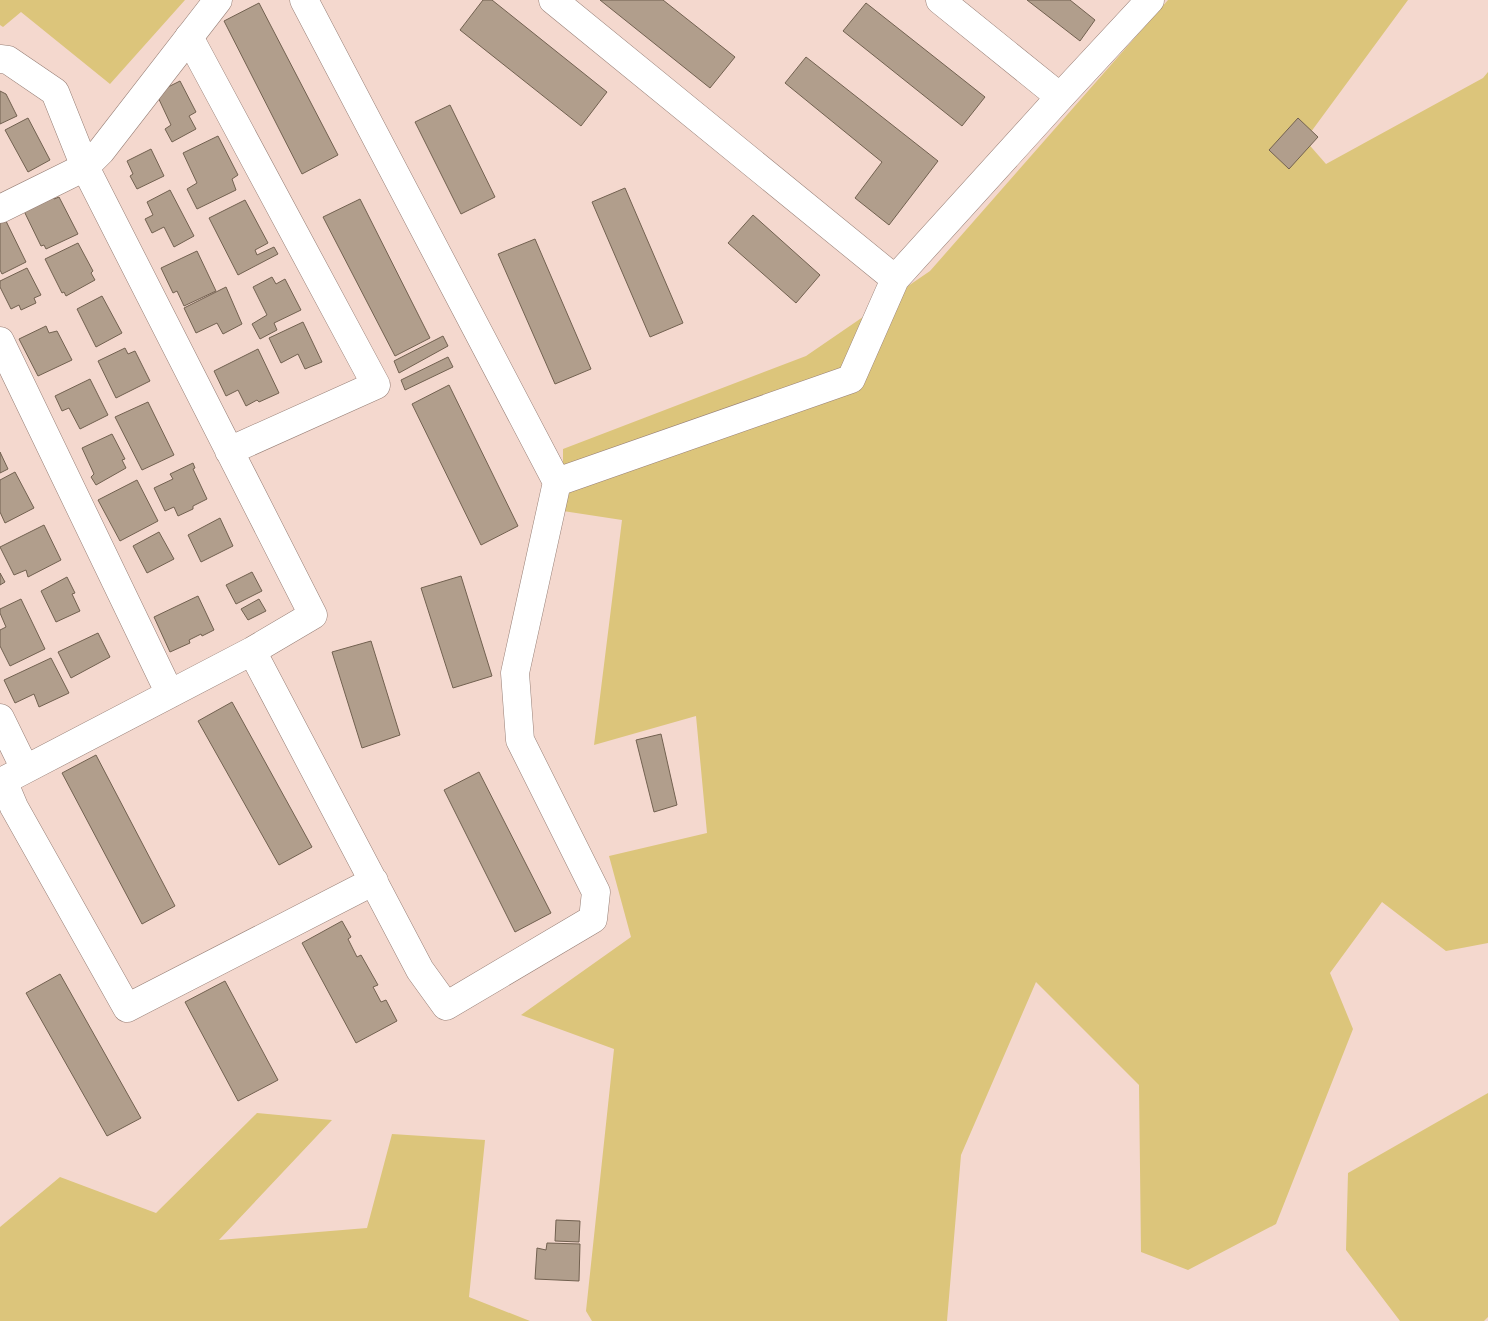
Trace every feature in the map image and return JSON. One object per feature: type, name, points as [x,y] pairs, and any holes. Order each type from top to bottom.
[{"type":"street","points":[[0,209],[85,167],[101,151],[218,0]]},
{"type":"street","points":[[252,652],[420,970],[446,1006],[593,919],[596,892],[520,740],[515,673],[557,482],[304,0]]},
{"type":"street","points":[[553,0],[895,279]]},
{"type":"street","points":[[940,0],[1060,97]]},
{"type":"street","points":[[557,482],[851,379],[895,279],[1150,0]]},
{"type":"street","points":[[190,36],[376,385],[229,451]]},
{"type":"street","points":[[0,60],[8,60],[55,92],[85,167],[313,615],[252,652],[9,777]]},
{"type":"street","points":[[0,341],[170,694]]},
{"type":"street","points":[[0,718],[14,807],[127,1008],[374,882]]},
{"type":"shaded area","points":[[0,0],[185,0],[110,84],[21,12],[3,27],[0,25]]},
{"type":"shaded area","points":[[1168,0],[1408,0],[1305,140],[1326,164],[1483,78],[1488,72],[1488,943],[1446,951],[1382,902],[1330,973],[1353,1029],[1276,1224],[1188,1270],[1141,1252],[1139,1085],[1036,982],[961,1155],[947,1321],[592,1321],[586,1311],[614,1049],[521,1015],[631,937],[609,856],[707,833],[696,716],[594,745],[622,520],[563,511],[563,449],[806,356],[930,271]]},
{"type":"shaded area","points":[[1488,1093],[1488,1317],[1484,1321],[1400,1321],[1346,1250],[1348,1173]]},
{"type":"shaded area","points":[[257,1113],[332,1120],[219,1240],[367,1228],[392,1134],[485,1140],[469,1297],[530,1321],[0,1321],[0,1227],[60,1177],[156,1213]]},
{"type":"building","points":[[483,0],[492,0],[607,92],[581,126],[460,30]]},
{"type":"building","points":[[600,0],[663,0],[735,57],[710,88]]},
{"type":"building","points":[[1027,0],[1070,0],[1095,20],[1080,41]]},
{"type":"building","points":[[259,3],[338,155],[302,174],[224,21]]},
{"type":"building","points":[[866,3],[985,97],[962,126],[843,31]]},
{"type":"building","points":[[806,57],[938,161],[889,225],[855,198],[882,162],[785,83]]},
{"type":"building","points":[[180,81],[196,112],[189,116],[196,129],[172,142],[165,129],[171,125],[156,93]]},
{"type":"building","points":[[0,91],[6,94],[17,116],[0,124]]},
{"type":"building","points":[[450,105],[495,197],[461,214],[415,122]]},
{"type":"building","points":[[28,118],[50,160],[28,172],[5,130]]},
{"type":"building","points":[[1298,118],[1318,137],[1289,169],[1269,150]]},
{"type":"building","points":[[218,136],[238,175],[232,179],[236,190],[197,209],[187,189],[197,183],[183,153]]},
{"type":"building","points":[[151,149],[164,176],[137,189],[130,176],[133,174],[127,161]]},
{"type":"building","points":[[625,188],[683,323],[650,337],[592,202]]},
{"type":"building","points":[[170,190],[194,236],[174,247],[164,227],[152,233],[145,219],[153,215],[147,202]]},
{"type":"building","points":[[52,195],[54,199],[59,197],[78,234],[46,249],[44,245],[41,246],[23,209]]},
{"type":"building","points":[[360,199],[430,338],[395,356],[323,217]]},
{"type":"building","points":[[245,200],[268,243],[255,250],[257,255],[274,247],[278,254],[238,275],[209,218]]},
{"type":"building","points":[[753,215],[820,275],[796,303],[728,243]]},
{"type":"building","points":[[4,217],[26,262],[2,274],[0,270],[0,220]]},
{"type":"building","points":[[535,239],[591,369],[555,384],[498,254]]},
{"type":"building","points":[[78,243],[93,271],[91,273],[95,280],[66,296],[64,292],[62,293],[45,259]]},
{"type":"building","points":[[197,251],[216,291],[184,306],[177,291],[173,293],[161,268]]},
{"type":"building","points":[[27,268],[41,295],[34,298],[36,303],[21,310],[19,305],[11,309],[0,287],[0,281]]},
{"type":"building","points":[[272,277],[276,284],[285,279],[301,310],[274,323],[277,330],[260,339],[252,324],[267,315],[253,287]]},
{"type":"building","points":[[226,287],[242,324],[223,334],[217,323],[196,333],[184,308]]},
{"type":"building","points":[[102,296],[122,333],[96,347],[77,309]]},
{"type":"building","points":[[303,322],[322,362],[305,369],[298,354],[281,363],[269,338]]},
{"type":"building","points":[[46,326],[49,333],[57,331],[72,360],[38,376],[19,339]]},
{"type":"building","points":[[443,336],[448,346],[399,373],[394,361]]},
{"type":"building","points":[[125,348],[128,354],[135,351],[150,381],[116,398],[98,361]]},
{"type":"building","points":[[258,349],[279,393],[259,402],[257,400],[246,406],[238,390],[226,396],[214,371]]},
{"type":"building","points":[[448,357],[453,367],[405,390],[401,380]]},
{"type":"building","points":[[90,379],[108,415],[80,429],[69,408],[62,411],[55,396]]},
{"type":"building","points":[[449,385],[518,526],[481,545],[412,404]]},
{"type":"building","points":[[148,402],[174,455],[142,470],[115,417]]},
{"type":"building","points":[[112,434],[125,459],[122,460],[126,468],[96,485],[91,477],[94,474],[82,448]]},
{"type":"building","points":[[0,452],[8,469],[0,473]]},
{"type":"building","points":[[193,463],[195,468],[193,469],[207,499],[193,506],[193,509],[178,516],[174,507],[165,511],[154,488],[173,479],[170,474]]},
{"type":"building","points":[[15,472],[34,508],[5,523],[0,512],[0,480]]},
{"type":"building","points":[[137,480],[158,521],[120,541],[98,500]]},
{"type":"building","points":[[220,518],[233,546],[201,562],[188,535]]},
{"type":"building","points":[[44,525],[61,560],[28,577],[26,570],[14,575],[0,547]]},
{"type":"building","points":[[159,532],[174,559],[147,573],[133,546]]},
{"type":"building","points":[[252,572],[262,591],[236,604],[226,585]]},
{"type":"building","points":[[0,573],[5,582],[0,585]]},
{"type":"building","points":[[461,576],[492,676],[453,688],[421,588]]},
{"type":"building","points":[[67,577],[75,593],[72,594],[80,611],[56,622],[41,591]]},
{"type":"building","points":[[198,596],[214,630],[189,640],[190,643],[170,652],[154,617]]},
{"type":"building","points":[[21,599],[45,649],[10,666],[0,646],[0,630],[6,627],[0,609]]},
{"type":"building","points":[[259,599],[266,611],[248,620],[241,609]]},
{"type":"building","points":[[98,633],[110,657],[71,678],[58,652]]},
{"type":"building","points":[[371,641],[400,735],[362,748],[332,652]]},
{"type":"building","points":[[51,658],[69,693],[39,707],[34,694],[15,703],[4,680]]},
{"type":"building","points":[[232,702],[312,847],[279,865],[198,721]]},
{"type":"building","points":[[661,734],[677,805],[654,812],[636,740]]},
{"type":"building","points":[[96,755],[175,906],[142,924],[62,773]]},
{"type":"building","points":[[479,772],[551,913],[515,932],[444,790]]},
{"type":"building","points":[[342,921],[351,937],[348,939],[357,957],[361,955],[378,985],[373,987],[381,1002],[386,1000],[397,1021],[356,1043],[302,943]]},
{"type":"building","points":[[60,974],[141,1118],[107,1136],[26,993]]},
{"type":"building","points":[[225,981],[278,1080],[238,1101],[185,1002]]},
{"type":"building","points":[[556,1220],[580,1221],[579,1242],[555,1241]]},
{"type":"building","points":[[547,1243],[580,1244],[579,1281],[535,1279],[537,1248],[546,1250]]}]
